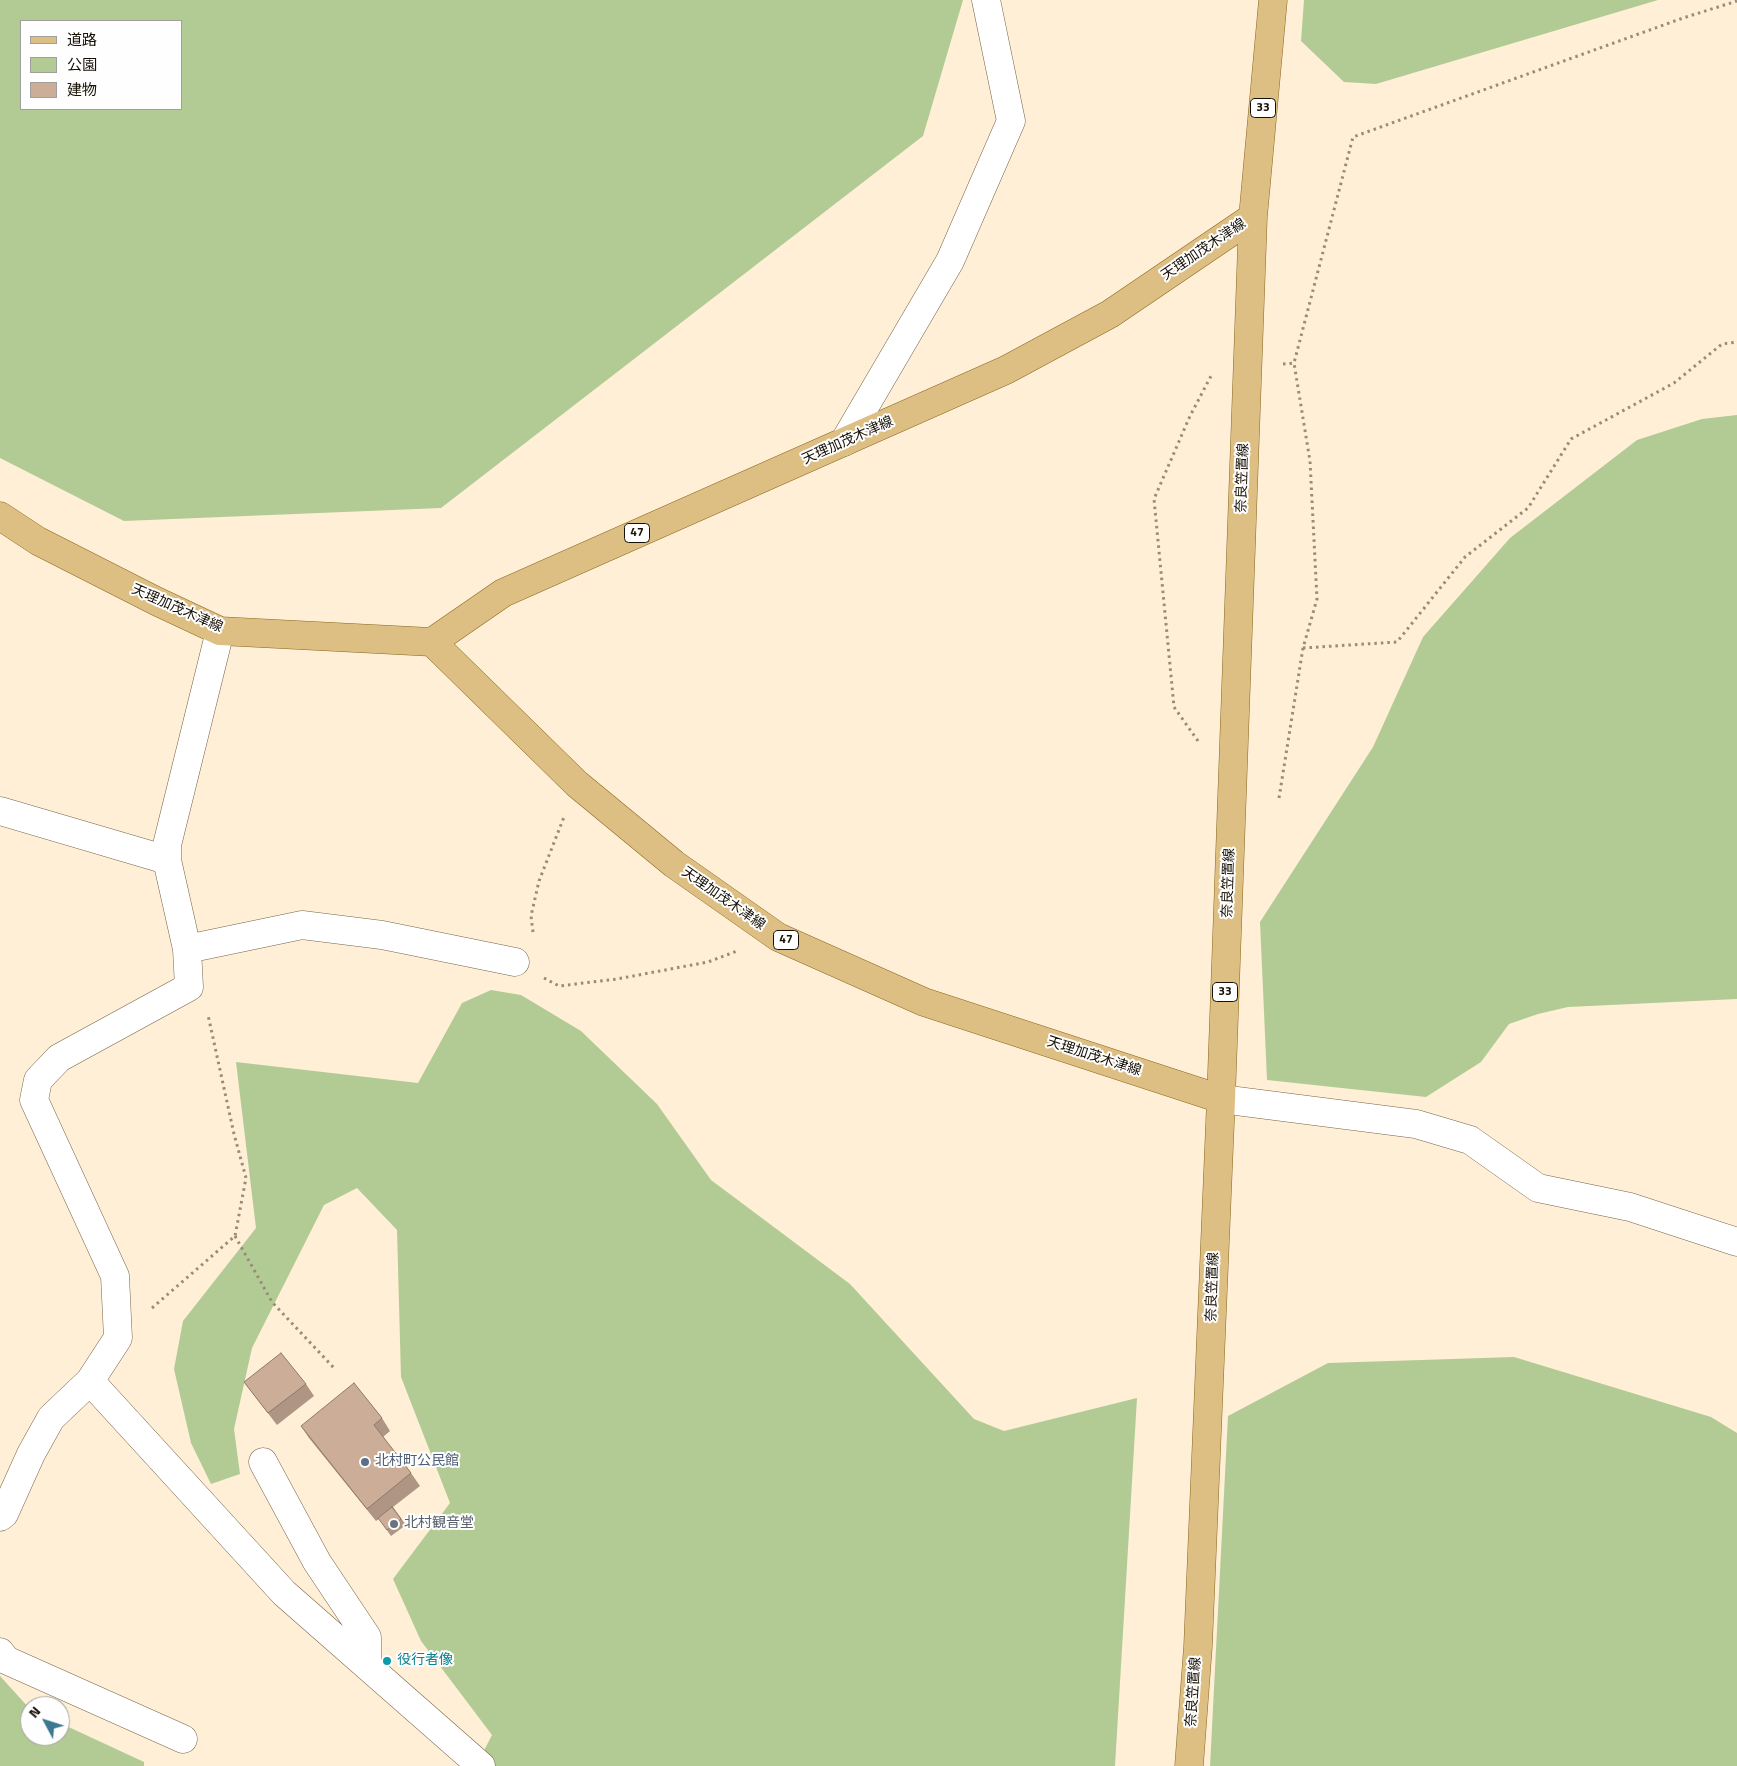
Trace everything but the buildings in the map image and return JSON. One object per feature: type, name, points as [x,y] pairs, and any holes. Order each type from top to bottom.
[{"type":"main road","name":"奈良笠置線","points":[[1189,1766],[1198,1646],[1221,1098],[1252,217],[1273,0]]},
{"type":"main road","name":"天理加茂木津線","points":[[0,516],[38,541],[220,631],[432,642],[504,593],[1006,370],[1101,319],[1252,217]]},
{"type":"main road","name":"天理加茂木津線","points":[[432,642],[577,784],[674,864],[778,937],[924,1002],[1221,1098]]},
{"type":"street","points":[[844,442],[950,261],[1011,121],[986,0]]},
{"type":"street","points":[[0,1517],[4,1514],[31,1454],[51,1418],[90,1381],[118,1338],[114,1276],[34,1100],[38,1080],[59,1058],[189,987],[187,949],[168,860],[167,845],[220,631]]},
{"type":"street","points":[[0,811],[168,860]]},
{"type":"street","points":[[187,949],[302,925],[382,935],[515,962]]},
{"type":"street","points":[[1221,1098],[1416,1124],[1470,1140],[1538,1188],[1630,1207],[1737,1242]]},
{"type":"street","points":[[90,1381],[284,1594],[481,1766]]},
{"type":"street","points":[[264,1462],[317,1562],[367,1637],[367,1665]]},
{"type":"street","points":[[0,1652],[6,1660],[184,1739]]},
{"type":"path","points":[[1279,798],[1303,648],[1317,599],[1310,460],[1294,363],[1353,137],[1683,18],[1737,1]]},
{"type":"path","points":[[1303,648],[1397,642],[1465,557],[1528,508],[1571,439],[1674,383],[1722,344],[1737,342]]},
{"type":"path","points":[[1247,367],[1294,363]]},
{"type":"path","points":[[1213,373],[1190,416],[1154,499],[1174,707],[1232,788]]},
{"type":"path","points":[[534,936],[531,916],[539,880],[577,784]]},
{"type":"path","points":[[515,962],[559,986],[617,979],[708,962],[778,937]]},
{"type":"path","points":[[118,1338],[235,1236],[246,1178],[234,1134],[205,1002],[189,987]]},
{"type":"path","points":[[235,1236],[272,1302],[334,1368]]},
{"type":"green space","points":[[0,0],[963,0],[923,136],[441,508],[124,521],[0,458]]},
{"type":"green space","points":[[1304,0],[1658,0],[1376,84],[1344,82],[1301,41]]},
{"type":"green space","points":[[1737,415],[1737,999],[1568,1007],[1538,1014],[1509,1024],[1481,1062],[1426,1097],[1267,1080],[1260,922],[1373,747],[1423,637],[1510,538],[1637,440],[1702,419]]},
{"type":"green space","points":[[491,990],[521,995],[581,1031],[657,1104],[711,1180],[850,1284],[974,1419],[1004,1431],[1137,1398],[1115,1766],[476,1766],[492,1735],[421,1641],[393,1579],[450,1503],[401,1377],[397,1230],[357,1188],[324,1205],[252,1348],[234,1429],[240,1474],[211,1484],[191,1443],[174,1369],[183,1321],[256,1228],[236,1062],[418,1083],[462,1003]]},
{"type":"green space","points":[[1514,1357],[1711,1417],[1737,1433],[1737,1766],[1210,1766],[1228,1416],[1328,1363]]},
{"type":"green space","points":[[0,1676],[20,1698],[20,1746],[70,1746],[70,1728],[144,1762],[144,1766],[0,1766]]},
{"type":"place","name":"北村町公民館","points":[[365,1462]]},
{"type":"place","name":"北村観音堂","points":[[394,1524]]},
{"type":"place","name":"役行者像","points":[[387,1661]]}]
